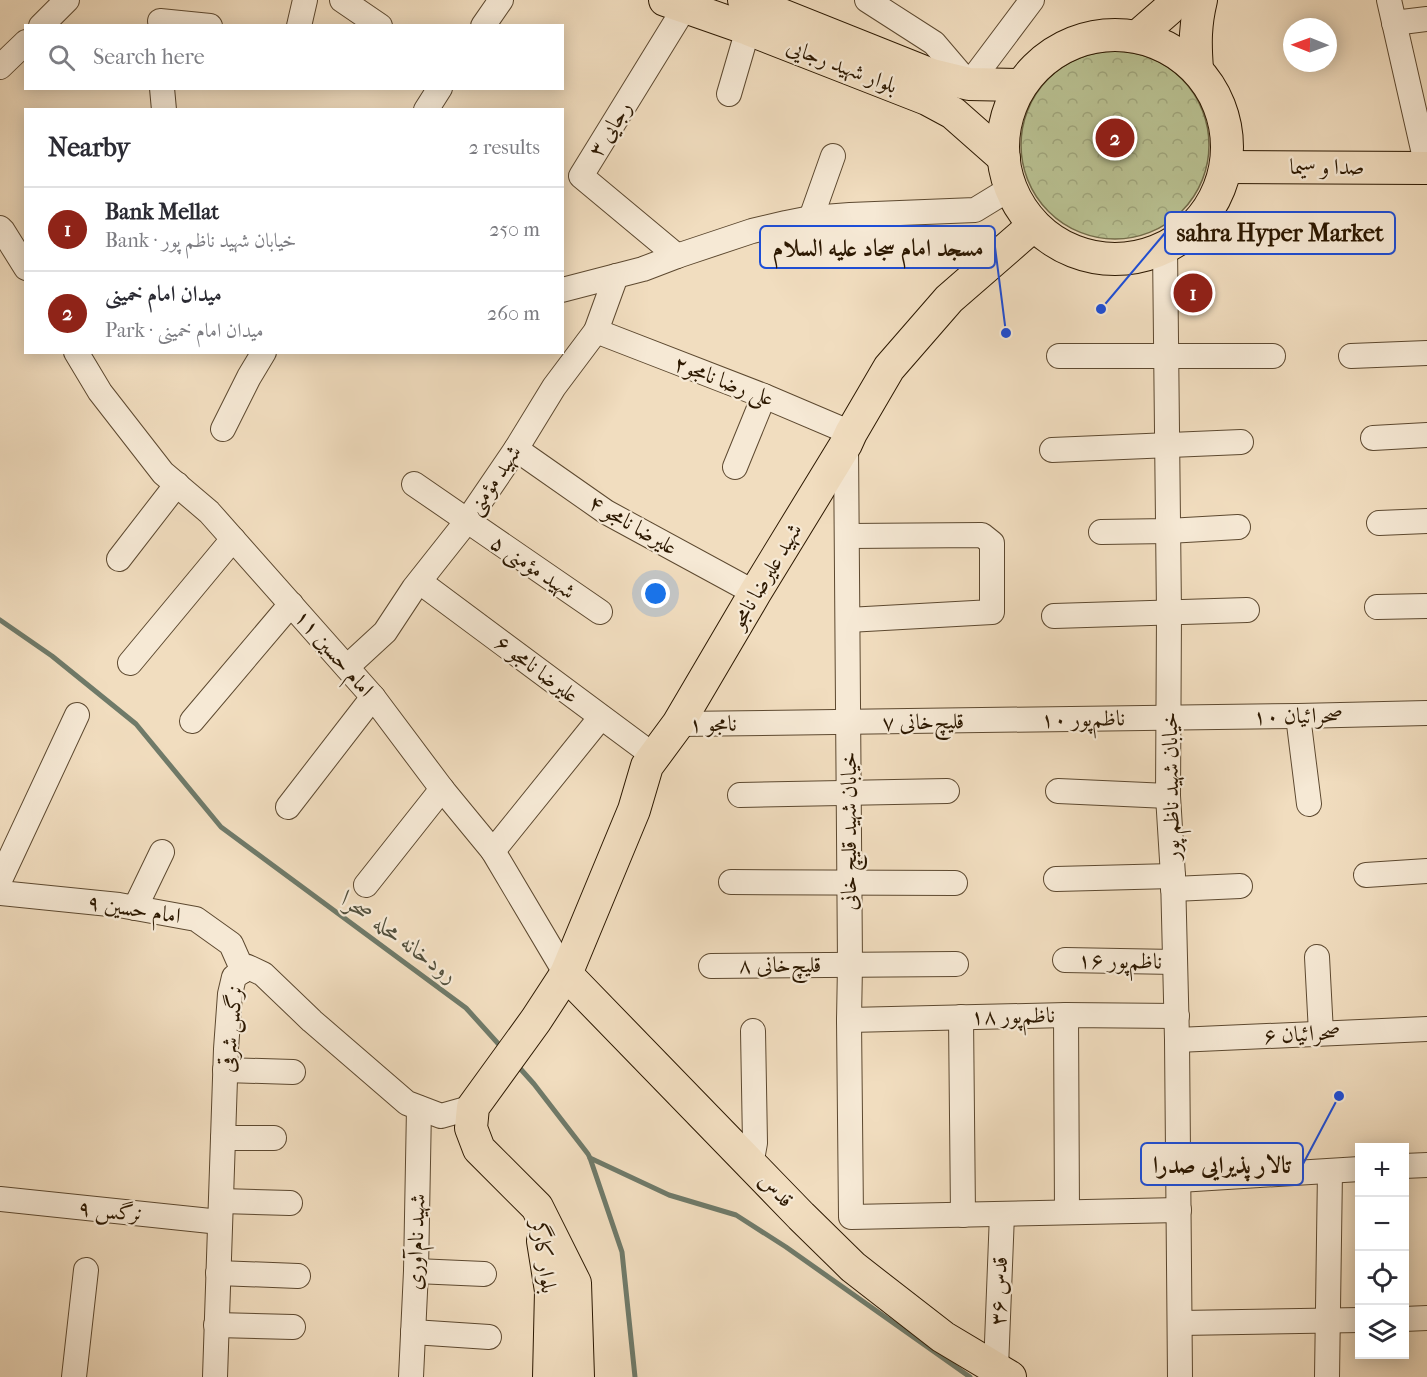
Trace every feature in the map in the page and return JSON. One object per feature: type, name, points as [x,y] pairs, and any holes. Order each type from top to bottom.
[{"type":"main road","points":[[1137,36],[1169,9],[1172,0]]},
{"type":"main road","points":[[1197,69],[1196,20],[1201,0]]},
{"type":"main road","name":"بلوار شهید رجایی","points":[[675,4],[746,15],[932,75],[969,84],[1022,85]]},
{"type":"main road","name":"بلوار شهید رجایی","points":[[746,15],[953,113],[1004,158]]},
{"type":"main road","points":[[1104,34],[1137,36],[1170,48],[1197,69],[1217,98],[1227,132],[1226,167],[1215,200],[1193,228],[1165,248],[1131,258],[1096,258],[1062,246],[1034,225],[1021,208],[1011,188],[1004,158],[1004,135],[1010,109],[1022,85],[1043,60],[1072,42],[1104,34]]},
{"type":"main road","name":"صدا و سیما","points":[[1226,167],[1427,168]]},
{"type":"main road","name":"شهید علیرضا نامجو","points":[[473,1107],[566,974],[634,810],[647,766],[678,724],[889,368],[949,298],[1034,225]]},
{"type":"main road","name":"قدس","points":[[566,974],[853,1267],[943,1337],[1003,1373]]},
{"type":"main road","points":[[473,1107],[471,1128],[479,1149],[537,1207]]},
{"type":"main road","name":"بلوار کارگر","points":[[537,1207],[551,1291],[549,1377]]},
{"type":"main road","name":"بلوار کارگر","points":[[537,1207],[575,1282],[578,1377]]},
{"type":"street","points":[[43,24],[67,0]]},
{"type":"street","points":[[299,24],[305,0]]},
{"type":"street","points":[[342,0],[377,24]]},
{"type":"street","points":[[484,24],[501,0]]},
{"type":"street","points":[[879,3],[934,43],[969,84],[1032,0]]},
{"type":"street","name":"رجایی ۳","points":[[675,4],[581,176],[677,256]]},
{"type":"street","points":[[1427,19],[1391,11],[1427,168]]},
{"type":"street","points":[[729,94],[746,15]]},
{"type":"street","points":[[160,16],[200,24]]},
{"type":"street","points":[[0,67],[24,44]]},
{"type":"street","points":[[162,90],[164,108]]},
{"type":"street","points":[[427,108],[439,90]]},
{"type":"street","points":[[811,218],[833,156]]},
{"type":"street","points":[[564,289],[643,269],[752,231],[811,218],[975,210],[1011,188]]},
{"type":"street","points":[[10,230],[24,263]]},
{"type":"street","name":"خیابان شهید ناظم پور","points":[[1165,248],[1169,613],[1167,796],[1173,882],[1177,1016],[1180,1377]]},
{"type":"street","name":"شهید مؤمنی","points":[[347,667],[385,632],[516,449],[554,387],[596,331],[616,276]]},
{"type":"street","name":"علی رضا نامجو۲","points":[[596,331],[764,396],[849,439]]},
{"type":"street","points":[[1351,356],[1427,353]]},
{"type":"street","name":"امام حسین ۱۱","points":[[77,354],[100,392],[163,473],[209,512],[373,697],[442,789],[493,851],[566,974]]},
{"type":"street","points":[[223,429],[263,354]]},
{"type":"street","points":[[1059,356],[1273,356]]},
{"type":"street","points":[[735,467],[764,396]]},
{"type":"street","points":[[1373,438],[1427,435]]},
{"type":"street","name":"خیابان شهید قلیچ خانی","points":[[849,439],[851,1217],[963,1215]]},
{"type":"street","points":[[1052,450],[1242,442]]},
{"type":"street","name":"علیرضا نامجو ۴","points":[[516,449],[606,512],[755,593]]},
{"type":"street","points":[[119,559],[177,484]]},
{"type":"street","name":"شهید مؤمنی ۵","points":[[414,484],[600,612]]},
{"type":"street","points":[[1379,523],[1427,521]]},
{"type":"street","points":[[1101,532],[1238,527]]},
{"type":"street","points":[[848,536],[982,535],[992,543],[992,612],[848,620]]},
{"type":"street","points":[[130,663],[233,539]]},
{"type":"street","name":"علیرضا نامجو ۶","points":[[420,582],[654,756]]},
{"type":"street","points":[[192,721],[291,604]]},
{"type":"street","points":[[1377,608],[1427,606]]},
{"type":"street","points":[[1054,616],[1247,610]]},
{"type":"street","points":[[288,807],[373,697]]},
{"type":"street","name":"صحرائیان ۱۰","points":[[1169,717],[1427,713]]},
{"type":"street","points":[[0,880],[77,715]]},
{"type":"street","points":[[1298,716],[1309,804]]},
{"type":"street","points":[[493,851],[601,717]]},
{"type":"street","name":"ناظم‌پور ۱۰","points":[[997,720],[1169,717]]},
{"type":"street","name":"قلیچ‌خانی ۷","points":[[748,723],[997,720]]},
{"type":"street","name":"نامجو ۱","points":[[678,724],[748,723]]},
{"type":"street","points":[[366,885],[442,789]]},
{"type":"street","points":[[740,795],[947,791]]},
{"type":"street","points":[[1058,791],[1167,796]]},
{"type":"street","points":[[135,908],[162,852]]},
{"type":"street","points":[[1366,875],[1427,871]]},
{"type":"street","points":[[1056,879],[1240,886]]},
{"type":"street","points":[[731,882],[955,883]]},
{"type":"street","name":"امام حسین ۹","points":[[0,893],[119,905],[196,919],[231,944],[243,971]]},
{"type":"street","points":[[1317,957],[1321,1033]]},
{"type":"street","name":"ناظم‌پور ۱۶","points":[[1065,960],[1175,962]]},
{"type":"street","name":"قلیچ‌خانی ۸","points":[[711,966],[956,964]]},
{"type":"street","name":"نرگس شرقی","points":[[215,1377],[225,1070],[230,994],[234,977],[248,967],[263,974],[312,1021],[407,1103],[441,1116],[473,1107]]},
{"type":"street","points":[[1066,1016],[1067,1212]]},
{"type":"street","name":"ناظم‌پور ۱۸","points":[[849,1020],[1177,1016]]},
{"type":"street","points":[[961,1017],[963,1215],[1179,1210]]},
{"type":"street","name":"صحرائیان ۶","points":[[1177,1040],[1427,1029]]},
{"type":"street","points":[[751,1165],[755,1143],[753,1031]]},
{"type":"street","points":[[225,1070],[294,1072]]},
{"type":"street","name":"شهید نام‌آوری","points":[[411,1377],[416,1271],[419,1108]]},
{"type":"street","points":[[223,1138],[274,1138]]},
{"type":"street","points":[[1409,1166],[1427,1165]]},
{"type":"street","points":[[1179,1180],[1355,1169]]},
{"type":"street","points":[[1327,1377],[1330,1171]]},
{"type":"street","name":"نرگس ۹","points":[[0,1199],[220,1211],[290,1203]]},
{"type":"street","name":"قدس ۳۶","points":[[1002,1214],[1003,1373]]},
{"type":"street","points":[[75,1377],[86,1270]]},
{"type":"street","points":[[416,1271],[484,1274]]},
{"type":"street","points":[[218,1273],[298,1276]]},
{"type":"street","points":[[1409,1319],[1427,1318]]},
{"type":"street","points":[[1180,1323],[1355,1320]]},
{"type":"street","points":[[216,1325],[293,1328]]},
{"type":"street","points":[[413,1332],[489,1337]]},
{"type":"green space","points":[[1115,51],[1151,58],[1167,67],[1181,79],[1193,93],[1202,109],[1209,145],[1202,181],[1193,197],[1181,211],[1167,223],[1151,232],[1115,239],[1079,232],[1063,223],[1049,211],[1037,197],[1028,181],[1021,145],[1028,109],[1037,93],[1049,79],[1063,67],[1079,58]]},
{"type":"shaded area","points":[[1116,130],[1126,134],[1130,144],[1126,154],[1116,158],[1106,154],[1102,144],[1106,134]]},
{"type":"waterway","name":"رودخانه محله صحرا","points":[[0,620],[52,656],[136,724],[221,827],[466,1008],[503,1049]]},
{"type":"waterway","name":"رودخانه محله صحرا","points":[[517,1065],[590,1158],[622,1252],[635,1377]]},
{"type":"waterway","points":[[590,1158],[669,1195],[736,1215],[786,1247],[970,1377]]},
{"type":"place","name":"میدان امام خمینی","points":[[1115,138]]},
{"type":"place","name":"Bank Mellat","points":[[1193,293]]},
{"type":"place","name":"sahra Hyper Market","points":[[1101,309]]},
{"type":"place","name":"مسجد امام سجاد علیه السلام","points":[[1006,333]]},
{"type":"place","name":"تالار پذیرایی صدرا","points":[[1339,1096]]}]
